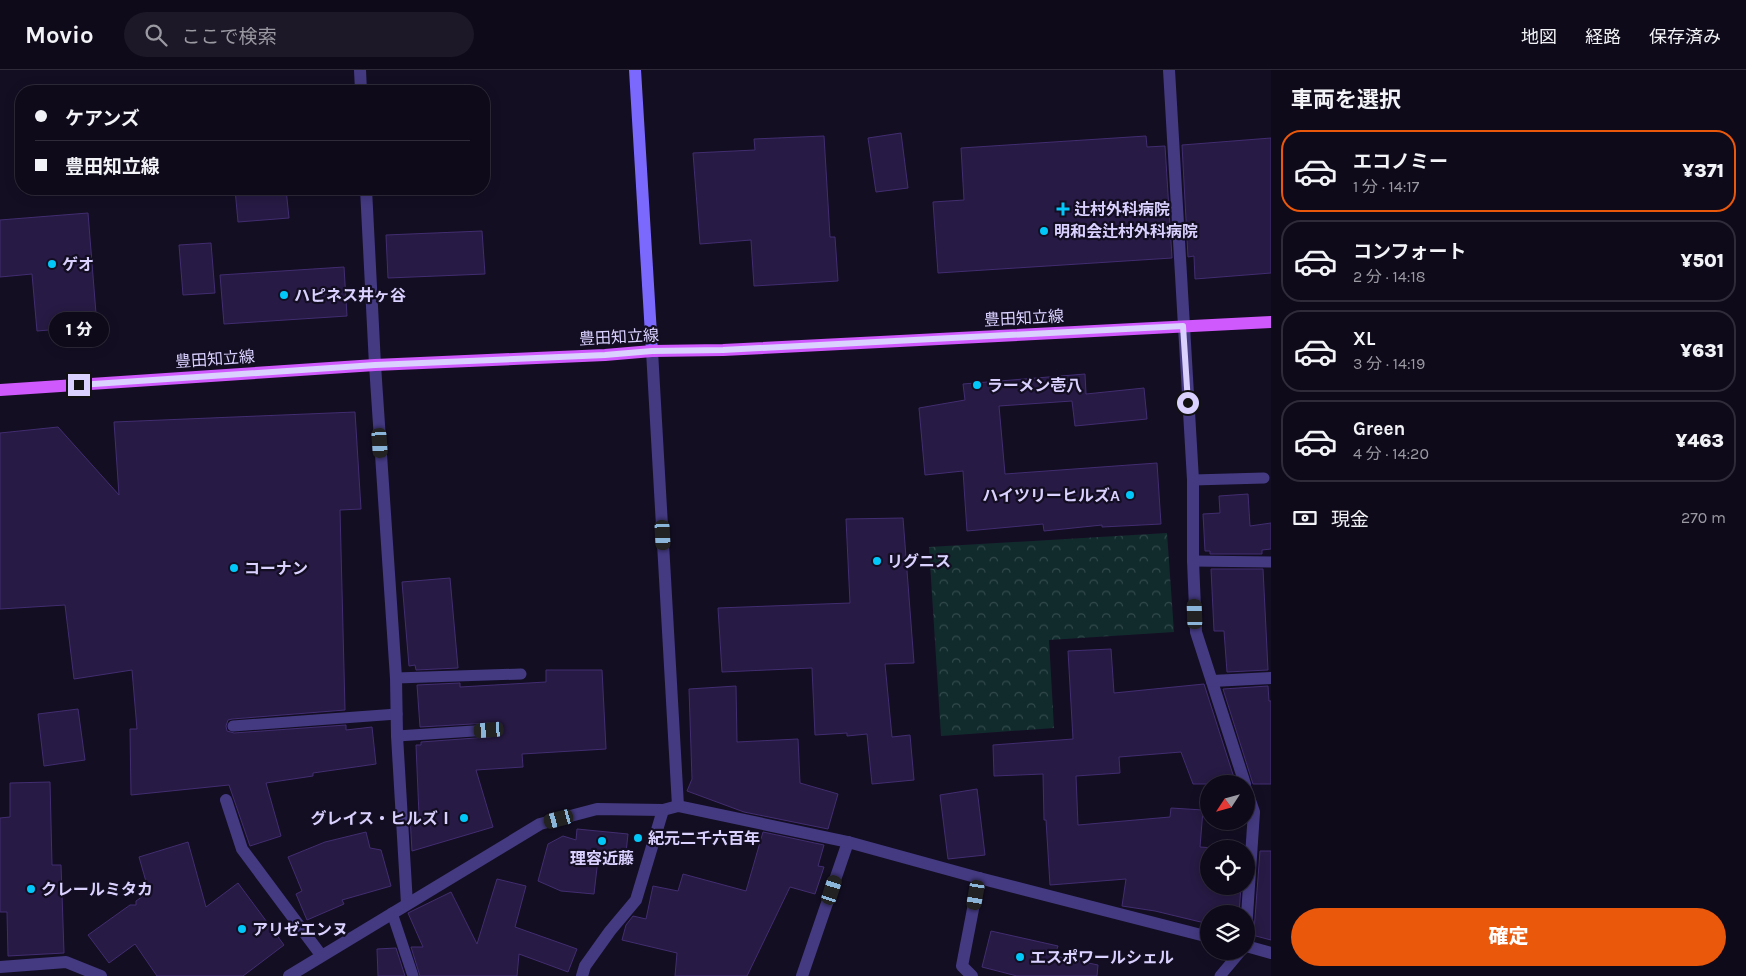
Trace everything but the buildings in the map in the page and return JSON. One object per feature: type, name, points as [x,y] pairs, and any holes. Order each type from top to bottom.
[{"type":"main road","name":"豊田知立線","points":[[0,390],[375,365],[605,355],[652,351],[723,350],[1271,322]]},
{"type":"street","points":[[360,70],[361,85]]},
{"type":"street","points":[[634,70],[678,806]]},
{"type":"street","points":[[1168,70],[1193,480],[1193,561],[1196,632],[1242,775]]},
{"type":"street","points":[[366,195],[375,365],[396,678],[397,736],[407,904]]},
{"type":"street","points":[[1212,681],[1271,678]]},
{"type":"street","points":[[226,800],[242,850],[321,955]]},
{"type":"street","points":[[288,976],[540,824],[597,809],[663,810],[678,806],[848,842],[1200,935]]},
{"type":"street","points":[[582,976],[585,966],[610,931],[636,900],[663,810]]},
{"type":"street","points":[[1248,905],[1253,830]]},
{"type":"street","points":[[802,976],[848,842]]},
{"type":"street","points":[[972,976],[962,966],[979,878]]},
{"type":"street","points":[[1255,948],[1271,952]]},
{"type":"street","points":[[0,967],[66,962],[101,976]]},
{"type":"lane","points":[[1193,480],[1264,478]]},
{"type":"lane","points":[[1193,561],[1271,562]]},
{"type":"lane","points":[[396,678],[521,674]]},
{"type":"lane","points":[[233,726],[397,714]]},
{"type":"lane","points":[[397,736],[489,730]]},
{"type":"lane","points":[[392,913],[413,976]]},
{"type":"lane","points":[[1220,976],[1233,960]]},
{"type":"green space","points":[[1167,533],[1174,632],[1049,640],[1054,728],[941,736],[929,547]]},
{"type":"place","name":"辻村外科病院","points":[[1063,209]]},
{"type":"place","name":"明和会辻村外科病院","points":[[1044,231]]},
{"type":"place","name":"ゲオ","points":[[52,264]]},
{"type":"place","name":"ハピネス井ヶ谷","points":[[284,295]]},
{"type":"place","name":"ラーメン壱八","points":[[977,385]]},
{"type":"place","name":"ハイツリーヒルズA","points":[[1130,495]]},
{"type":"place","name":"リグニス","points":[[877,561]]},
{"type":"place","name":"コーナン","points":[[234,568]]},
{"type":"place","name":"グレイス・ヒルズⅠ","points":[[464,818]]},
{"type":"place","name":"紀元二千六百年","points":[[638,838]]},
{"type":"place","name":"理容近藤","points":[[602,841]]},
{"type":"place","name":"クレールミタカ","points":[[31,889]]},
{"type":"place","name":"アリゼエンヌ","points":[[242,929]]},
{"type":"place","name":"エスポワールシェル","points":[[1020,957]]},
{"type":"route","points":[[79,385],[375,365],[605,355],[652,351],[723,350],[1183,326],[1188,403]]}]
